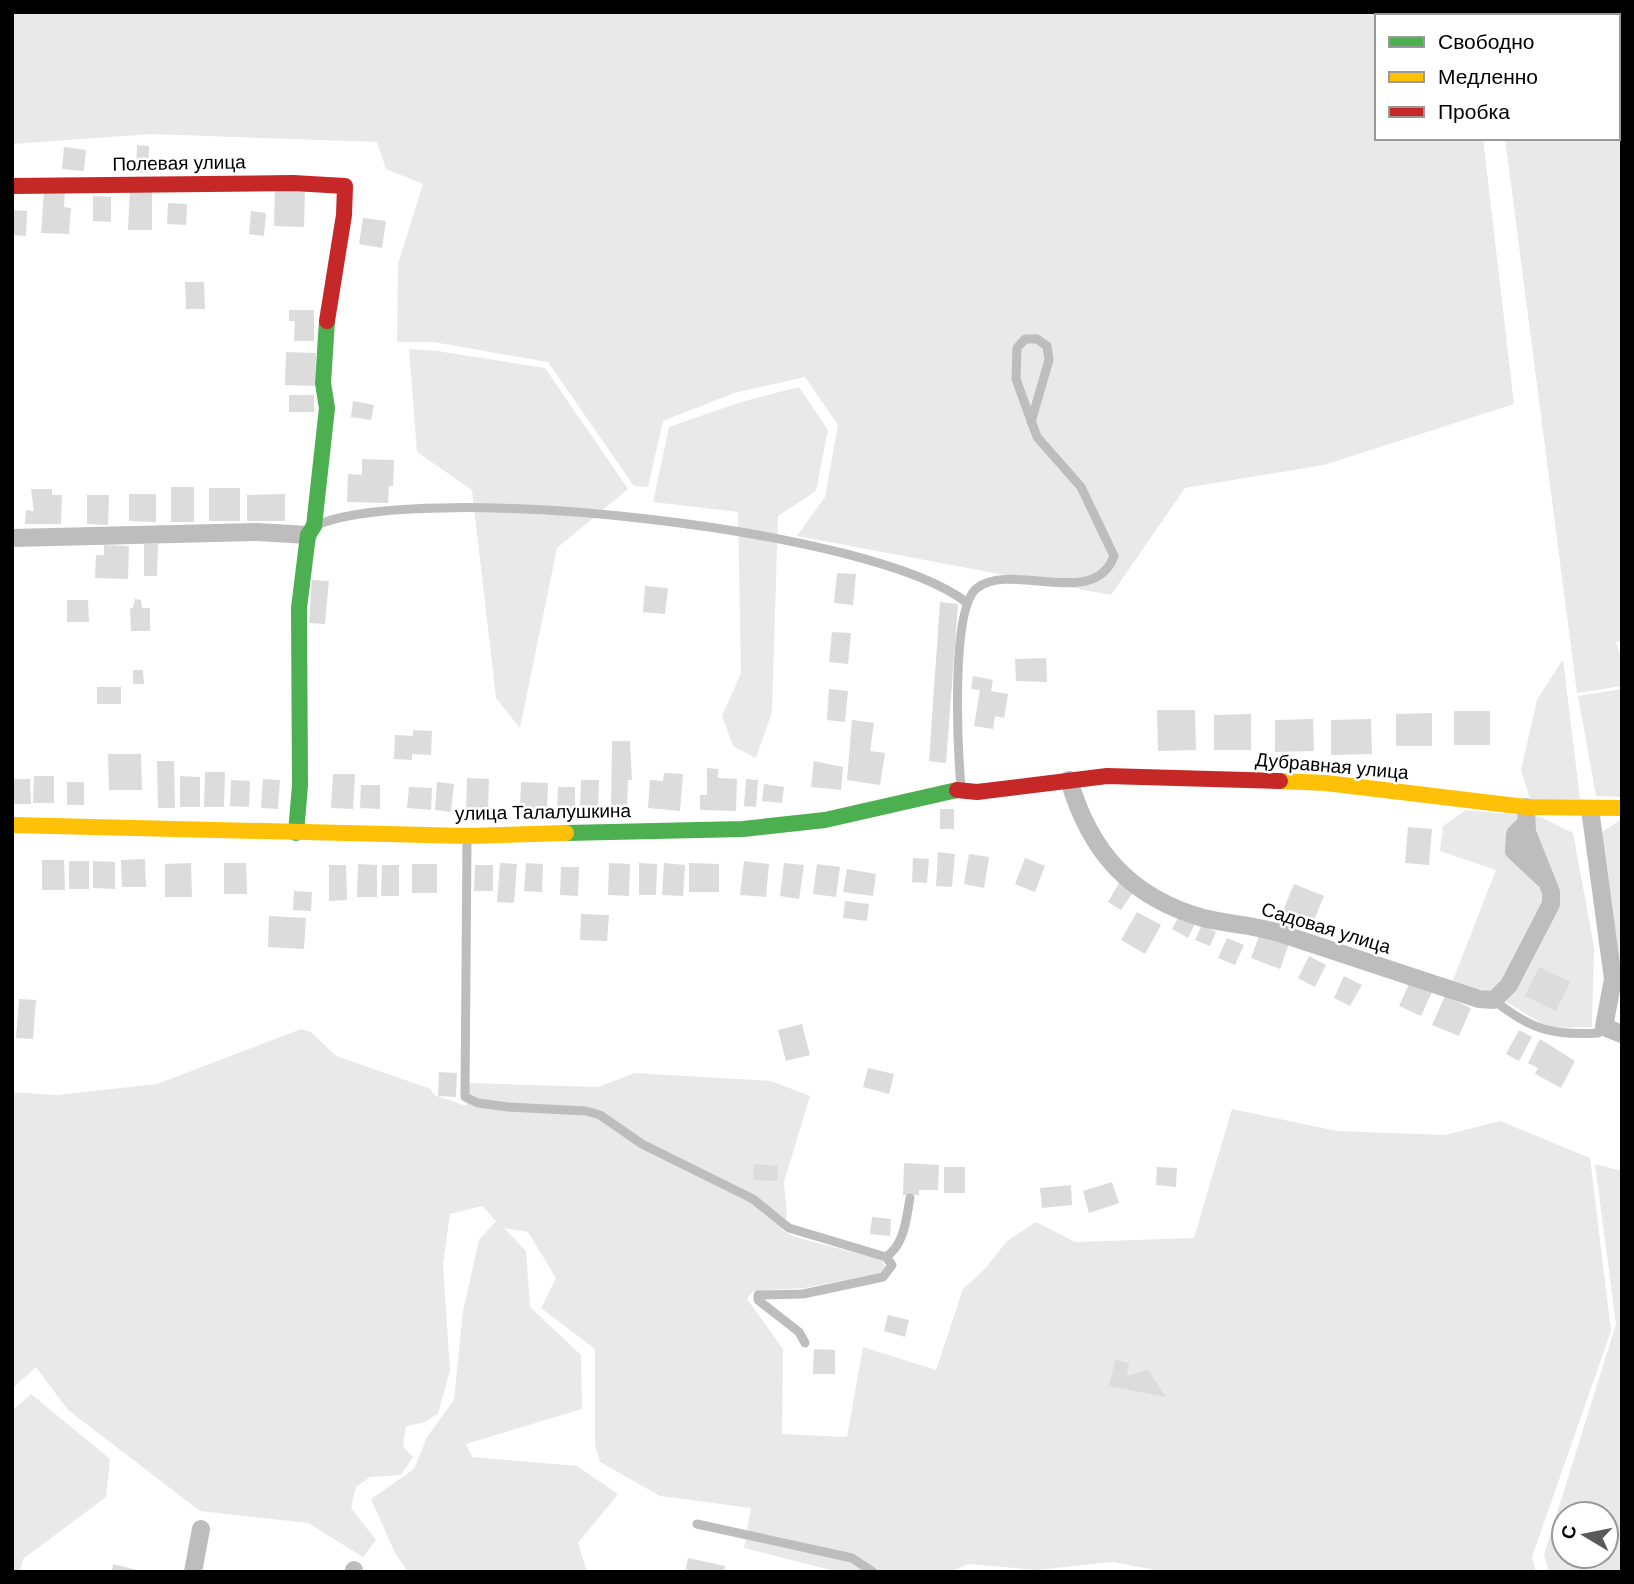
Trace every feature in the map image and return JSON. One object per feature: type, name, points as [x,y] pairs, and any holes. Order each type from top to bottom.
[{"type":"street","name":"Полевая улица","points":[[12,186],[293,183],[345,186],[344,215],[328,299],[323,383],[327,408],[311,531]]},
{"type":"street","points":[[12,538],[311,531],[299,608],[300,785],[296,833]]},
{"type":"street","name":"Дубравная улица","points":[[1069,780],[1150,776],[1326,783],[1526,815],[1622,808]]},
{"type":"street","name":"улица Талалушкина","points":[[12,825],[467,836],[743,828],[825,820],[962,789],[977,792],[1069,780]]},
{"type":"street","name":"Садовая улица","points":[[1069,780],[1078,812],[1117,872],[1153,899],[1202,918],[1272,931],[1479,999],[1494,1000]]},
{"type":"street","points":[[1590,809],[1613,979],[1604,1027],[1622,1034]]},
{"type":"street","points":[[1494,1000],[1509,985],[1551,904],[1551,892],[1527,832],[1526,815]]},
{"type":"street","points":[[192,1572],[201,1529]]},
{"type":"lane","points":[[962,789],[956,730],[960,649],[967,603],[976,589],[991,581],[1060,584],[1090,579],[1110,565],[1113,550],[1081,487],[1037,438],[1031,422],[1016,379],[1017,348],[1025,339],[1037,339],[1047,346],[1049,360],[1031,422]]},
{"type":"lane","points":[[311,531],[333,519],[385,512],[448,509],[572,511],[639,517],[828,550],[909,573],[954,593],[967,603]]},
{"type":"lane","points":[[467,836],[464,1097],[478,1103],[508,1107],[586,1111],[600,1115],[642,1144],[741,1192],[796,1231],[886,1257],[892,1265],[883,1277],[803,1294],[758,1295],[758,1300],[799,1332],[805,1343]]},
{"type":"lane","name":"Садовая улица","points":[[1494,1000],[1514,1017],[1542,1030],[1564,1035],[1598,1033],[1604,1027]]},
{"type":"lane","points":[[886,1257],[893,1252],[905,1231],[909,1198]]},
{"type":"lane","points":[[697,1524],[852,1558],[873,1572]]},
{"type":"shaded area","points":[[12,12],[1622,12],[1622,641],[1616,642],[1622,661],[1622,686],[1577,693],[1505,140],[1620,140],[1620,14],[1375,14],[1375,140],[1483,140],[1514,404],[1324,465],[1185,488],[1111,595],[797,536],[825,497],[838,425],[805,377],[734,393],[663,421],[648,487],[634,486],[548,362],[433,342],[397,342],[398,264],[423,184],[386,169],[377,142],[152,134],[12,144]]},
{"type":"shaded area","points":[[409,349],[545,368],[628,489],[557,548],[520,728],[496,698],[472,490],[417,452]]},
{"type":"shaded area","points":[[799,387],[828,430],[816,491],[778,516],[772,712],[756,758],[733,746],[722,716],[741,673],[738,512],[653,502],[669,427],[741,402]]},
{"type":"shaded area","points":[[1563,659],[1580,799],[1530,799],[1521,770],[1537,700]]},
{"type":"shaded area","points":[[1622,689],[1622,797],[1596,796],[1578,696]]},
{"type":"shaded area","points":[[1466,810],[1541,817],[1573,833],[1594,947],[1592,1027],[1550,1028],[1486,990],[1451,985],[1496,870],[1440,851],[1443,826]]},
{"type":"shaded area","points":[[1622,819],[1622,957],[1616,960],[1599,834]]},
{"type":"shaded area","points":[[301,1029],[311,1032],[336,1056],[431,1089],[434,1095],[466,1106],[470,1083],[598,1087],[635,1073],[771,1081],[810,1096],[784,1182],[787,1215],[782,1230],[795,1237],[882,1260],[885,1266],[880,1273],[804,1288],[753,1291],[747,1299],[783,1349],[782,1434],[847,1437],[863,1347],[936,1370],[963,1289],[984,1270],[1007,1241],[1036,1222],[1075,1242],[1194,1238],[1232,1109],[1337,1131],[1445,1135],[1500,1121],[1590,1158],[1611,1331],[1532,1557],[1536,1572],[1165,1572],[1113,1562],[1037,1570],[968,1564],[949,1572],[838,1572],[744,1548],[751,1508],[660,1496],[600,1462],[595,1445],[595,1349],[541,1308],[556,1278],[528,1232],[504,1228],[526,1251],[530,1307],[581,1355],[582,1409],[466,1444],[472,1457],[577,1466],[618,1494],[578,1543],[587,1572],[408,1572],[395,1553],[371,1499],[414,1469],[427,1437],[454,1400],[463,1311],[479,1240],[496,1221],[482,1206],[450,1214],[443,1264],[450,1370],[438,1414],[422,1423],[406,1426],[403,1446],[413,1457],[401,1475],[370,1477],[356,1487],[351,1508],[376,1540],[363,1557],[308,1523],[200,1511],[68,1410],[36,1367],[12,1389],[12,1092],[57,1095],[157,1084]]},
{"type":"shaded area","points":[[1595,1164],[1622,1171],[1622,1572],[1549,1572],[1544,1555],[1550,1536],[1550,1570],[1620,1570],[1620,1500],[1561,1500],[1616,1324]]},
{"type":"shaded area","points":[[31,1394],[110,1459],[106,1497],[23,1559],[20,1572],[12,1572],[12,1411]]},
{"type":"building","points":[[137,145],[149,146],[148,173],[136,172]]},
{"type":"building","points":[[64,147],[86,150],[84,171],[62,169]]},
{"type":"building","points":[[275,188],[305,189],[304,227],[274,226]]},
{"type":"building","points":[[44,190],[65,191],[64,207],[71,208],[69,234],[41,233]]},
{"type":"building","points":[[130,190],[152,191],[152,230],[128,230]]},
{"type":"building","points":[[93,196],[111,197],[111,222],[93,221]]},
{"type":"building","points":[[168,203],[187,204],[186,225],[167,224]]},
{"type":"building","points":[[12,210],[27,211],[26,236],[12,235]]},
{"type":"building","points":[[251,211],[266,213],[264,236],[249,234]]},
{"type":"building","points":[[363,218],[386,221],[382,248],[359,244]]},
{"type":"building","points":[[185,282],[204,282],[205,309],[186,309]]},
{"type":"building","points":[[289,310],[314,310],[314,341],[294,341],[295,321],[289,321]]},
{"type":"building","points":[[286,352],[316,353],[315,386],[285,385]]},
{"type":"building","points":[[289,395],[314,395],[314,412],[289,412]]},
{"type":"building","points":[[353,401],[374,405],[371,420],[351,417]]},
{"type":"building","points":[[362,459],[394,460],[393,486],[389,486],[388,503],[347,502],[348,474],[362,475]]},
{"type":"building","points":[[171,487],[194,487],[194,522],[171,522]]},
{"type":"building","points":[[209,488],[240,488],[240,521],[209,521]]},
{"type":"building","points":[[31,489],[52,489],[52,495],[62,495],[61,524],[25,524],[26,510],[34,511]]},
{"type":"building","points":[[129,494],[156,494],[156,522],[129,521]]},
{"type":"building","points":[[285,494],[285,521],[247,521],[247,495]]},
{"type":"building","points":[[87,495],[109,495],[108,525],[87,524]]},
{"type":"building","points":[[144,544],[158,544],[157,576],[144,576]]},
{"type":"building","points":[[104,545],[129,546],[128,579],[95,578],[96,555],[104,555]]},
{"type":"building","points":[[837,573],[856,574],[853,605],[834,603]]},
{"type":"building","points":[[312,580],[329,581],[325,624],[309,623]]},
{"type":"building","points":[[645,586],[668,588],[665,614],[643,612]]},
{"type":"building","points":[[135,599],[141,600],[142,608],[150,608],[150,631],[131,631],[130,608],[133,608]]},
{"type":"building","points":[[67,600],[88,600],[89,622],[67,622]]},
{"type":"building","points":[[940,602],[958,604],[946,763],[929,761]]},
{"type":"building","points":[[832,632],[851,633],[848,664],[829,662]]},
{"type":"building","points":[[1046,658],[1047,682],[1016,681],[1015,659]]},
{"type":"building","points":[[133,670],[143,670],[144,684],[133,684]]},
{"type":"building","points":[[973,676],[993,680],[991,691],[1008,694],[1004,718],[995,716],[993,729],[974,726],[980,690],[971,689]]},
{"type":"building","points":[[97,687],[121,687],[121,704],[97,704]]},
{"type":"building","points":[[829,689],[848,691],[845,722],[827,720]]},
{"type":"building","points":[[1157,710],[1195,710],[1196,750],[1158,751]]},
{"type":"building","points":[[1454,711],[1490,711],[1490,745],[1454,745]]},
{"type":"building","points":[[1432,713],[1432,746],[1396,746],[1396,714]]},
{"type":"building","points":[[1251,714],[1251,750],[1214,750],[1214,715]]},
{"type":"building","points":[[1313,719],[1314,751],[1275,752],[1275,720]]},
{"type":"building","points":[[1371,719],[1372,754],[1331,755],[1331,720]]},
{"type":"building","points":[[852,720],[874,723],[870,751],[885,753],[880,785],[847,780]]},
{"type":"building","points":[[413,730],[432,731],[431,755],[412,754],[412,760],[394,759],[395,735],[413,736]]},
{"type":"building","points":[[612,741],[630,741],[632,780],[628,780],[627,810],[611,810]]},
{"type":"building","points":[[108,754],[141,754],[142,790],[109,790]]},
{"type":"building","points":[[157,761],[174,761],[175,808],[158,808]]},
{"type":"building","points":[[814,761],[843,767],[841,790],[811,787]]},
{"type":"building","points":[[707,768],[718,769],[718,778],[737,779],[736,811],[700,810],[700,795],[707,795]]},
{"type":"building","points":[[205,772],[225,772],[224,807],[204,807]]},
{"type":"building","points":[[664,773],[683,774],[680,811],[648,808],[650,780],[663,781]]},
{"type":"building","points":[[333,774],[355,774],[353,809],[331,808]]},
{"type":"building","points":[[34,776],[54,776],[54,803],[33,803]]},
{"type":"building","points":[[180,776],[200,777],[200,807],[180,807]]},
{"type":"building","points":[[467,778],[489,779],[488,812],[466,811]]},
{"type":"building","points":[[12,779],[30,779],[31,804],[12,804]]},
{"type":"building","points":[[263,779],[280,780],[278,809],[261,808]]},
{"type":"building","points":[[746,779],[758,780],[756,807],[744,806]]},
{"type":"building","points":[[231,780],[250,781],[249,807],[230,806]]},
{"type":"building","points":[[581,780],[599,780],[598,809],[580,809]]},
{"type":"building","points":[[67,782],[84,782],[84,805],[67,805]]},
{"type":"building","points":[[437,782],[454,784],[451,812],[435,810]]},
{"type":"building","points":[[521,782],[548,783],[547,810],[520,809]]},
{"type":"building","points":[[764,784],[784,787],[782,803],[762,801]]},
{"type":"building","points":[[361,785],[380,785],[380,809],[360,808]]},
{"type":"building","points":[[409,787],[432,788],[431,810],[407,808]]},
{"type":"building","points":[[558,787],[575,787],[575,809],[557,809]]},
{"type":"building","points":[[940,809],[954,809],[954,829],[940,829]]},
{"type":"building","points":[[1408,827],[1432,829],[1429,865],[1405,863]]},
{"type":"building","points":[[938,852],[955,854],[952,887],[936,886]]},
{"type":"building","points":[[969,854],[989,857],[984,888],[964,884]]},
{"type":"building","points":[[913,858],[929,859],[927,883],[912,882]]},
{"type":"building","points":[[1025,858],[1045,866],[1035,892],[1015,884]]},
{"type":"building","points":[[145,859],[146,887],[122,887],[121,860]]},
{"type":"building","points":[[42,860],[64,860],[65,890],[42,890]]},
{"type":"building","points":[[69,861],[89,861],[89,889],[69,889]]},
{"type":"building","points":[[93,861],[115,862],[115,889],[93,888]]},
{"type":"building","points":[[744,861],[769,864],[766,897],[740,895]]},
{"type":"building","points":[[191,863],[192,897],[165,897],[165,864]]},
{"type":"building","points":[[224,863],[246,863],[247,894],[224,894]]},
{"type":"building","points":[[500,863],[517,864],[514,903],[497,902]]},
{"type":"building","points":[[526,863],[543,864],[542,892],[524,891]]},
{"type":"building","points":[[609,863],[630,864],[629,896],[608,895]]},
{"type":"building","points":[[639,863],[657,864],[656,895],[639,895]]},
{"type":"building","points":[[664,863],[685,865],[683,896],[662,895]]},
{"type":"building","points":[[689,863],[719,864],[719,892],[689,892]]},
{"type":"building","points":[[784,863],[804,865],[799,899],[780,896]]},
{"type":"building","points":[[358,864],[377,865],[377,897],[357,897]]},
{"type":"building","points":[[412,864],[437,864],[437,893],[412,893]]},
{"type":"building","points":[[817,864],[840,867],[836,897],[813,894]]},
{"type":"building","points":[[329,865],[346,865],[347,900],[329,901]]},
{"type":"building","points":[[382,865],[399,865],[399,896],[381,896]]},
{"type":"building","points":[[475,865],[493,865],[493,891],[474,891]]},
{"type":"building","points":[[561,867],[579,867],[578,896],[560,895]]},
{"type":"building","points":[[847,869],[876,874],[873,896],[843,892]]},
{"type":"building","points":[[1119,883],[1133,892],[1121,910],[1108,902]]},
{"type":"building","points":[[1294,884],[1324,896],[1310,930],[1280,918]]},
{"type":"building","points":[[294,891],[312,892],[311,911],[293,910]]},
{"type":"building","points":[[845,901],[869,904],[867,921],[843,918]]},
{"type":"building","points":[[1137,912],[1161,925],[1145,954],[1121,940]]},
{"type":"building","points":[[581,914],[609,915],[607,941],[580,940]]},
{"type":"building","points":[[269,916],[306,918],[304,949],[268,947]]},
{"type":"building","points":[[1179,916],[1195,924],[1188,938],[1172,929]]},
{"type":"building","points":[[1202,925],[1216,932],[1210,946],[1195,940]]},
{"type":"building","points":[[1260,933],[1289,943],[1280,969],[1251,958]]},
{"type":"building","points":[[1227,938],[1244,945],[1235,965],[1218,958]]},
{"type":"building","points":[[1309,956],[1326,965],[1315,987],[1298,978]]},
{"type":"building","points":[[1539,967],[1570,982],[1556,1011],[1525,996]]},
{"type":"building","points":[[1344,976],[1362,985],[1350,1006],[1334,998]]},
{"type":"building","points":[[1410,982],[1432,992],[1421,1016],[1399,1006]]},
{"type":"building","points":[[1445,996],[1471,1008],[1459,1036],[1432,1025]]},
{"type":"building","points":[[19,999],[36,1000],[33,1039],[16,1038]]},
{"type":"building","points":[[802,1024],[810,1055],[786,1061],[778,1030]]},
{"type":"building","points":[[1519,1030],[1532,1037],[1519,1061],[1506,1054]]},
{"type":"building","points":[[1540,1039],[1575,1061],[1561,1088],[1535,1074],[1538,1068],[1528,1063]]},
{"type":"building","points":[[868,1068],[894,1074],[889,1094],[863,1087]]},
{"type":"building","points":[[439,1072],[457,1073],[456,1097],[438,1096]]},
{"type":"building","points":[[904,1163],[939,1165],[938,1190],[919,1190],[919,1195],[903,1195]]},
{"type":"building","points":[[754,1164],[778,1166],[777,1181],[753,1180]]},
{"type":"building","points":[[944,1167],[965,1167],[965,1193],[944,1193]]},
{"type":"building","points":[[1157,1167],[1177,1168],[1176,1187],[1156,1185]]},
{"type":"building","points":[[1112,1182],[1119,1203],[1089,1213],[1083,1191]]},
{"type":"building","points":[[1071,1185],[1072,1205],[1042,1208],[1040,1188]]},
{"type":"building","points":[[872,1217],[891,1219],[890,1236],[870,1234]]},
{"type":"building","points":[[888,1315],[909,1320],[905,1337],[884,1331]]},
{"type":"building","points":[[814,1349],[835,1350],[835,1374],[813,1374]]},
{"type":"building","points":[[1115,1360],[1129,1363],[1127,1376],[1148,1370],[1166,1397],[1109,1386]]},
{"type":"building","points":[[688,1558],[725,1566],[724,1572],[685,1572]]},
{"type":"building","points":[[113,1564],[141,1571],[141,1572],[112,1572]]},
{"type":"traffic: fast","points":[[296,833],[300,785],[299,608],[308,535],[314,526],[327,408],[323,383],[327,321]]},
{"type":"traffic: fast","points":[[566,833],[743,829],[825,820],[957,790]]},
{"type":"traffic: slow","points":[[1280,781],[1326,783],[1526,807],[1622,808]]},
{"type":"traffic: slow","points":[[12,825],[467,836],[566,833]]},
{"type":"traffic: jam","points":[[12,186],[293,183],[345,186],[344,215],[327,321]]},
{"type":"traffic: jam","points":[[957,790],[977,792],[1107,776],[1280,781]]}]
